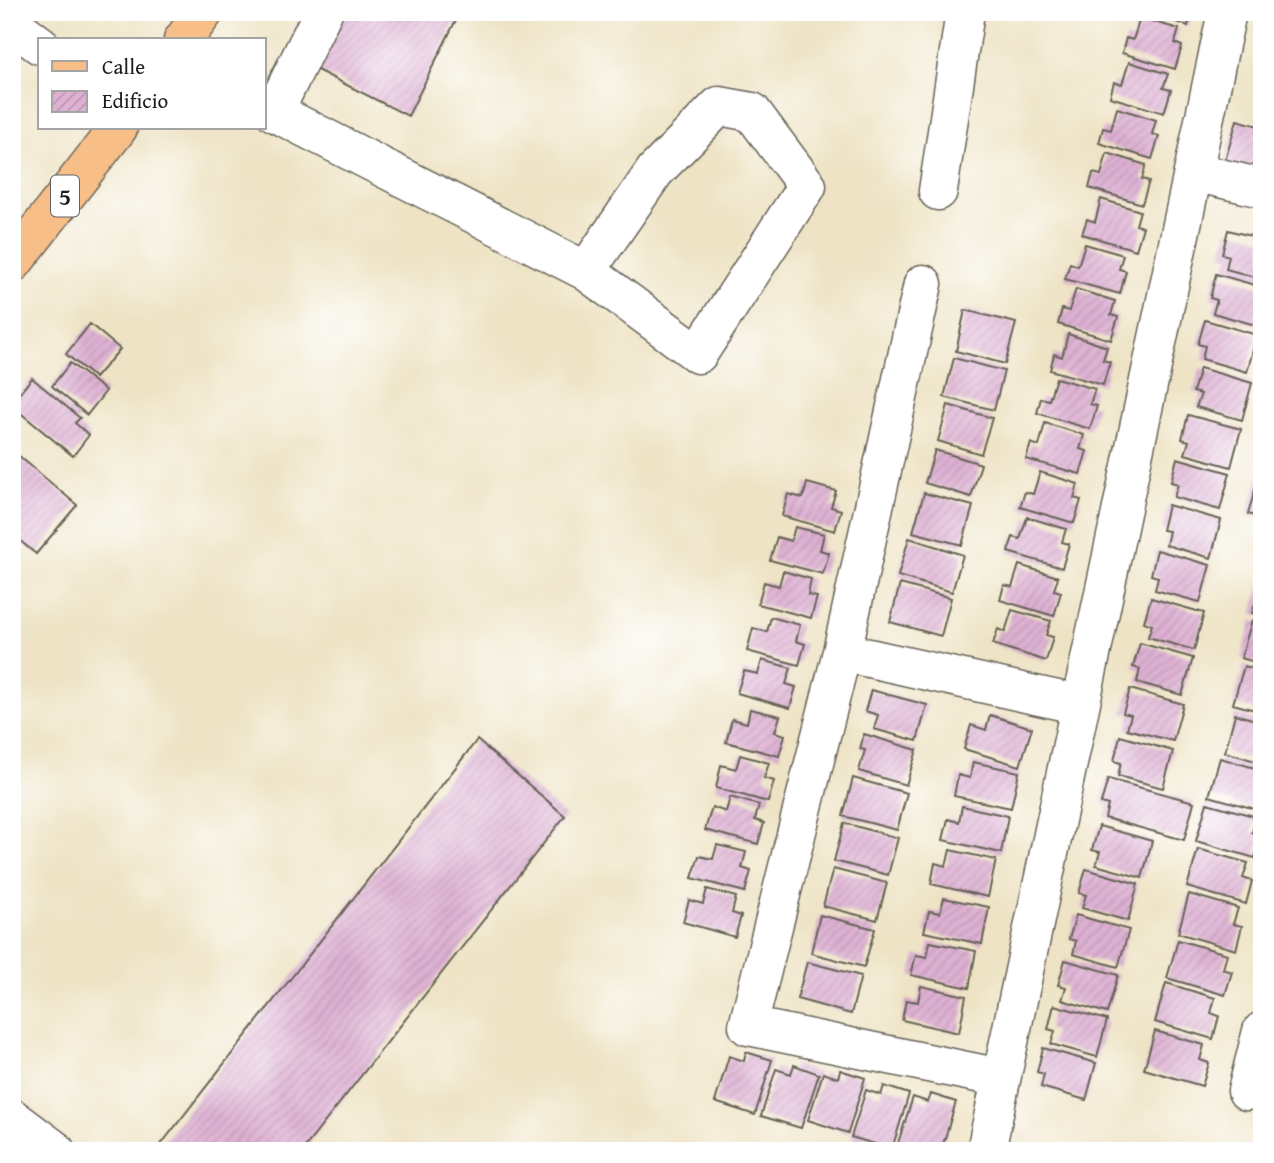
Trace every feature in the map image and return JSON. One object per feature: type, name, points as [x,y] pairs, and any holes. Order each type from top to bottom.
[{"type":"main road","points":[[184,38],[204,12]]},
{"type":"main road","name":"5","points":[[12,264],[116,130]]},
{"type":"street","points":[[323,12],[274,112],[586,271],[698,354],[807,187],[752,112],[719,106],[655,171],[586,271]]},
{"type":"street","points":[[938,191],[965,12]]},
{"type":"street","points":[[986,1151],[1227,12]]},
{"type":"street","points":[[12,23],[38,43]]},
{"type":"street","points":[[1194,172],[1262,188]]},
{"type":"street","points":[[923,284],[842,652],[748,1026],[1001,1078]]},
{"type":"street","points":[[842,652],[1080,705]]},
{"type":"street","points":[[1247,1091],[1262,1031]]},
{"type":"street","points":[[12,1118],[56,1151]]},
{"type":"building","points":[[343,12],[460,12],[408,116],[315,69]]},
{"type":"building","points":[[1146,12],[1192,12],[1188,26]]},
{"type":"building","points":[[1140,18],[1179,29],[1175,43],[1182,46],[1175,69],[1122,53],[1126,38],[1133,40]]},
{"type":"building","points":[[1129,62],[1168,74],[1163,88],[1171,90],[1164,113],[1110,97],[1114,82],[1122,84]]},
{"type":"building","points":[[1117,108],[1156,120],[1152,134],[1159,136],[1152,159],[1099,143],[1103,128],[1111,130]]},
{"type":"building","points":[[1237,120],[1262,127],[1262,172],[1225,161]]},
{"type":"building","points":[[1107,153],[1146,165],[1142,179],[1149,181],[1142,204],[1089,188],[1093,173],[1101,175]]},
{"type":"building","points":[[1101,199],[1140,211],[1136,225],[1143,227],[1136,250],[1082,234],[1087,219],[1095,222]]},
{"type":"building","points":[[1228,230],[1262,239],[1262,279],[1226,269],[1229,256],[1222,254]]},
{"type":"building","points":[[1085,244],[1123,255],[1119,269],[1126,271],[1120,294],[1065,279],[1070,263],[1078,266]]},
{"type":"building","points":[[1216,274],[1262,287],[1259,326],[1213,313],[1217,300],[1210,298]]},
{"type":"building","points":[[1076,289],[1115,301],[1111,315],[1118,317],[1111,340],[1058,324],[1062,309],[1069,311]]},
{"type":"building","points":[[965,310],[1016,323],[1005,364],[956,351]]},
{"type":"building","points":[[1205,320],[1257,335],[1247,372],[1202,359],[1205,346],[1198,344]]},
{"type":"building","points":[[90,324],[120,349],[95,378],[66,354]]},
{"type":"building","points":[[1068,334],[1107,347],[1103,360],[1110,362],[1103,385],[1050,370],[1054,354],[1062,357]]},
{"type":"building","points":[[954,358],[1004,371],[994,410],[944,397]]},
{"type":"building","points":[[70,363],[106,391],[87,415],[52,386]]},
{"type":"building","points":[[1200,368],[1252,383],[1242,420],[1196,407],[1201,394],[1193,392]]},
{"type":"building","points":[[32,378],[80,418],[75,423],[89,435],[73,456],[12,406],[12,402]]},
{"type":"building","points":[[1056,378],[1095,389],[1090,404],[1097,406],[1090,429],[1037,413],[1041,398],[1049,400]]},
{"type":"building","points":[[948,405],[992,418],[981,454],[938,441]]},
{"type":"building","points":[[1188,415],[1241,429],[1231,467],[1185,454],[1189,441],[1182,439]]},
{"type":"building","points":[[1045,423],[1084,435],[1080,449],[1087,451],[1080,474],[1026,459],[1031,443],[1039,446]]},
{"type":"building","points":[[12,450],[77,505],[36,554],[12,534]]},
{"type":"building","points":[[935,450],[981,464],[971,497],[925,483]]},
{"type":"building","points":[[1177,458],[1230,473],[1220,510],[1174,497],[1178,484],[1171,482]]},
{"type":"building","points":[[1040,472],[1078,484],[1074,498],[1081,500],[1074,523],[1020,507],[1025,492],[1033,494]]},
{"type":"building","points":[[1259,476],[1262,476],[1262,518],[1248,514]]},
{"type":"building","points":[[807,483],[836,491],[831,507],[841,510],[835,531],[782,516],[788,494],[803,498]]},
{"type":"building","points":[[924,493],[973,506],[962,545],[913,532]]},
{"type":"building","points":[[1168,505],[1221,520],[1211,558],[1166,545],[1169,531],[1162,530]]},
{"type":"building","points":[[1027,517],[1066,529],[1062,542],[1069,544],[1062,568],[1008,552],[1013,537],[1020,539]]},
{"type":"building","points":[[795,527],[824,534],[820,550],[829,553],[823,574],[770,560],[777,537],[791,541]]},
{"type":"building","points":[[909,538],[963,555],[952,592],[898,576]]},
{"type":"building","points":[[1157,550],[1210,565],[1200,602],[1155,590],[1158,577],[1151,575]]},
{"type":"building","points":[[1019,565],[1058,577],[1054,590],[1061,592],[1054,616],[1000,600],[1004,585],[1012,587]]},
{"type":"building","points":[[783,571],[811,579],[808,595],[817,597],[811,618],[758,604],[764,582],[779,586]]},
{"type":"building","points":[[1262,581],[1262,616],[1252,613]]},
{"type":"building","points":[[900,584],[951,598],[941,636],[890,622]]},
{"type":"building","points":[[1151,598],[1204,613],[1194,650],[1148,637],[1152,625],[1144,622]]},
{"type":"building","points":[[1012,610],[1051,621],[1046,635],[1053,637],[1046,661],[993,644],[998,629],[1005,632]]},
{"type":"building","points":[[771,617],[800,625],[796,641],[805,644],[799,665],[747,651],[753,628],[767,632]]},
{"type":"building","points":[[1252,620],[1262,623],[1262,664],[1241,658]]},
{"type":"building","points":[[1140,643],[1193,658],[1182,695],[1137,682],[1140,669],[1133,667]]},
{"type":"building","points":[[762,660],[791,668],[786,684],[796,687],[790,708],[737,693],[744,671],[758,674]]},
{"type":"building","points":[[1244,666],[1262,671],[1262,712],[1233,704]]},
{"type":"building","points":[[1130,689],[1183,704],[1173,741],[1127,729],[1131,715],[1123,713]]},
{"type":"building","points":[[871,690],[927,705],[917,741],[874,729],[878,715],[865,711]]},
{"type":"building","points":[[750,709],[780,716],[775,732],[785,735],[779,756],[726,742],[732,719],[747,723]]},
{"type":"building","points":[[1235,714],[1262,722],[1262,763],[1225,752]]},
{"type":"building","points":[[990,715],[1032,728],[1020,766],[964,749],[971,725],[986,730]]},
{"type":"building","points":[[864,734],[917,750],[906,785],[859,771],[865,750],[860,749]]},
{"type":"building","points":[[1120,736],[1173,751],[1163,788],[1118,776],[1121,763],[1114,761]]},
{"type":"building","points":[[477,740],[565,816],[302,1151],[156,1151]]},
{"type":"building","points":[[740,755],[769,763],[764,778],[774,781],[768,802],[716,788],[721,765],[736,769]]},
{"type":"building","points":[[1220,758],[1262,770],[1262,811],[1209,796]]},
{"type":"building","points":[[973,762],[1019,772],[1011,808],[954,796],[958,775],[970,778]]},
{"type":"building","points":[[853,778],[907,793],[897,830],[843,816]]},
{"type":"building","points":[[1108,779],[1194,802],[1184,840],[1105,818],[1108,805],[1101,803]]},
{"type":"building","points":[[730,797],[759,805],[755,820],[764,823],[758,844],[705,830],[712,807],[726,812]]},
{"type":"building","points":[[1207,803],[1257,817],[1252,832],[1261,835],[1255,858],[1196,841]]},
{"type":"building","points":[[962,806],[1008,816],[1001,853],[943,840],[948,819],[959,822]]},
{"type":"building","points":[[844,823],[898,838],[888,875],[834,861]]},
{"type":"building","points":[[1099,826],[1152,841],[1142,878],[1096,865],[1100,852],[1092,850]]},
{"type":"building","points":[[717,845],[746,852],[742,868],[751,871],[745,892],[692,878],[699,856],[713,859]]},
{"type":"building","points":[[1198,849],[1248,863],[1243,878],[1252,881],[1246,904],[1187,887]]},
{"type":"building","points":[[950,850],[996,860],[988,897],[931,884],[935,863],[946,866]]},
{"type":"building","points":[[833,869],[887,883],[877,920],[823,906]]},
{"type":"building","points":[[1086,869],[1138,884],[1128,921],[1082,908],[1086,895],[1079,893]]},
{"type":"building","points":[[707,889],[736,897],[732,913],[741,916],[735,937],[683,922],[689,900],[703,904]]},
{"type":"building","points":[[1189,894],[1238,908],[1233,924],[1242,926],[1236,950],[1178,933]]},
{"type":"building","points":[[944,898],[989,907],[982,944],[924,932],[929,911],[940,913]]},
{"type":"building","points":[[820,915],[875,929],[864,967],[811,953]]},
{"type":"building","points":[[1076,915],[1129,930],[1118,967],[1073,954],[1076,941],[1069,939]]},
{"type":"building","points":[[1178,940],[1227,954],[1223,969],[1232,972],[1225,995],[1167,978]]},
{"type":"building","points":[[930,942],[976,951],[969,988],[911,975],[916,955],[927,957]]},
{"type":"building","points":[[1065,960],[1118,975],[1107,1013],[1062,1000],[1066,987],[1058,985]]},
{"type":"building","points":[[807,962],[861,976],[851,1014],[797,999]]},
{"type":"building","points":[[1166,983],[1215,998],[1211,1013],[1219,1016],[1213,1039],[1155,1022]]},
{"type":"building","points":[[921,986],[966,996],[959,1033],[902,1020],[906,1000],[918,1002]]},
{"type":"building","points":[[1054,1005],[1107,1020],[1097,1057],[1051,1044],[1055,1031],[1048,1029]]},
{"type":"building","points":[[1155,1031],[1204,1045],[1200,1060],[1209,1063],[1202,1086],[1144,1069]]},
{"type":"building","points":[[1043,1048],[1096,1063],[1086,1100],[1041,1087],[1044,1074],[1037,1072]]},
{"type":"building","points":[[746,1052],[772,1060],[755,1115],[715,1102],[729,1056],[744,1061]]},
{"type":"building","points":[[794,1065],[819,1074],[801,1128],[761,1116],[776,1069],[791,1074]]},
{"type":"building","points":[[840,1070],[865,1078],[848,1133],[808,1120],[823,1073],[838,1078]]},
{"type":"building","points":[[884,1086],[909,1094],[892,1149],[851,1137],[866,1090],[881,1095]]},
{"type":"building","points":[[931,1094],[956,1102],[941,1151],[922,1151],[898,1143],[913,1097],[928,1102]]}]
